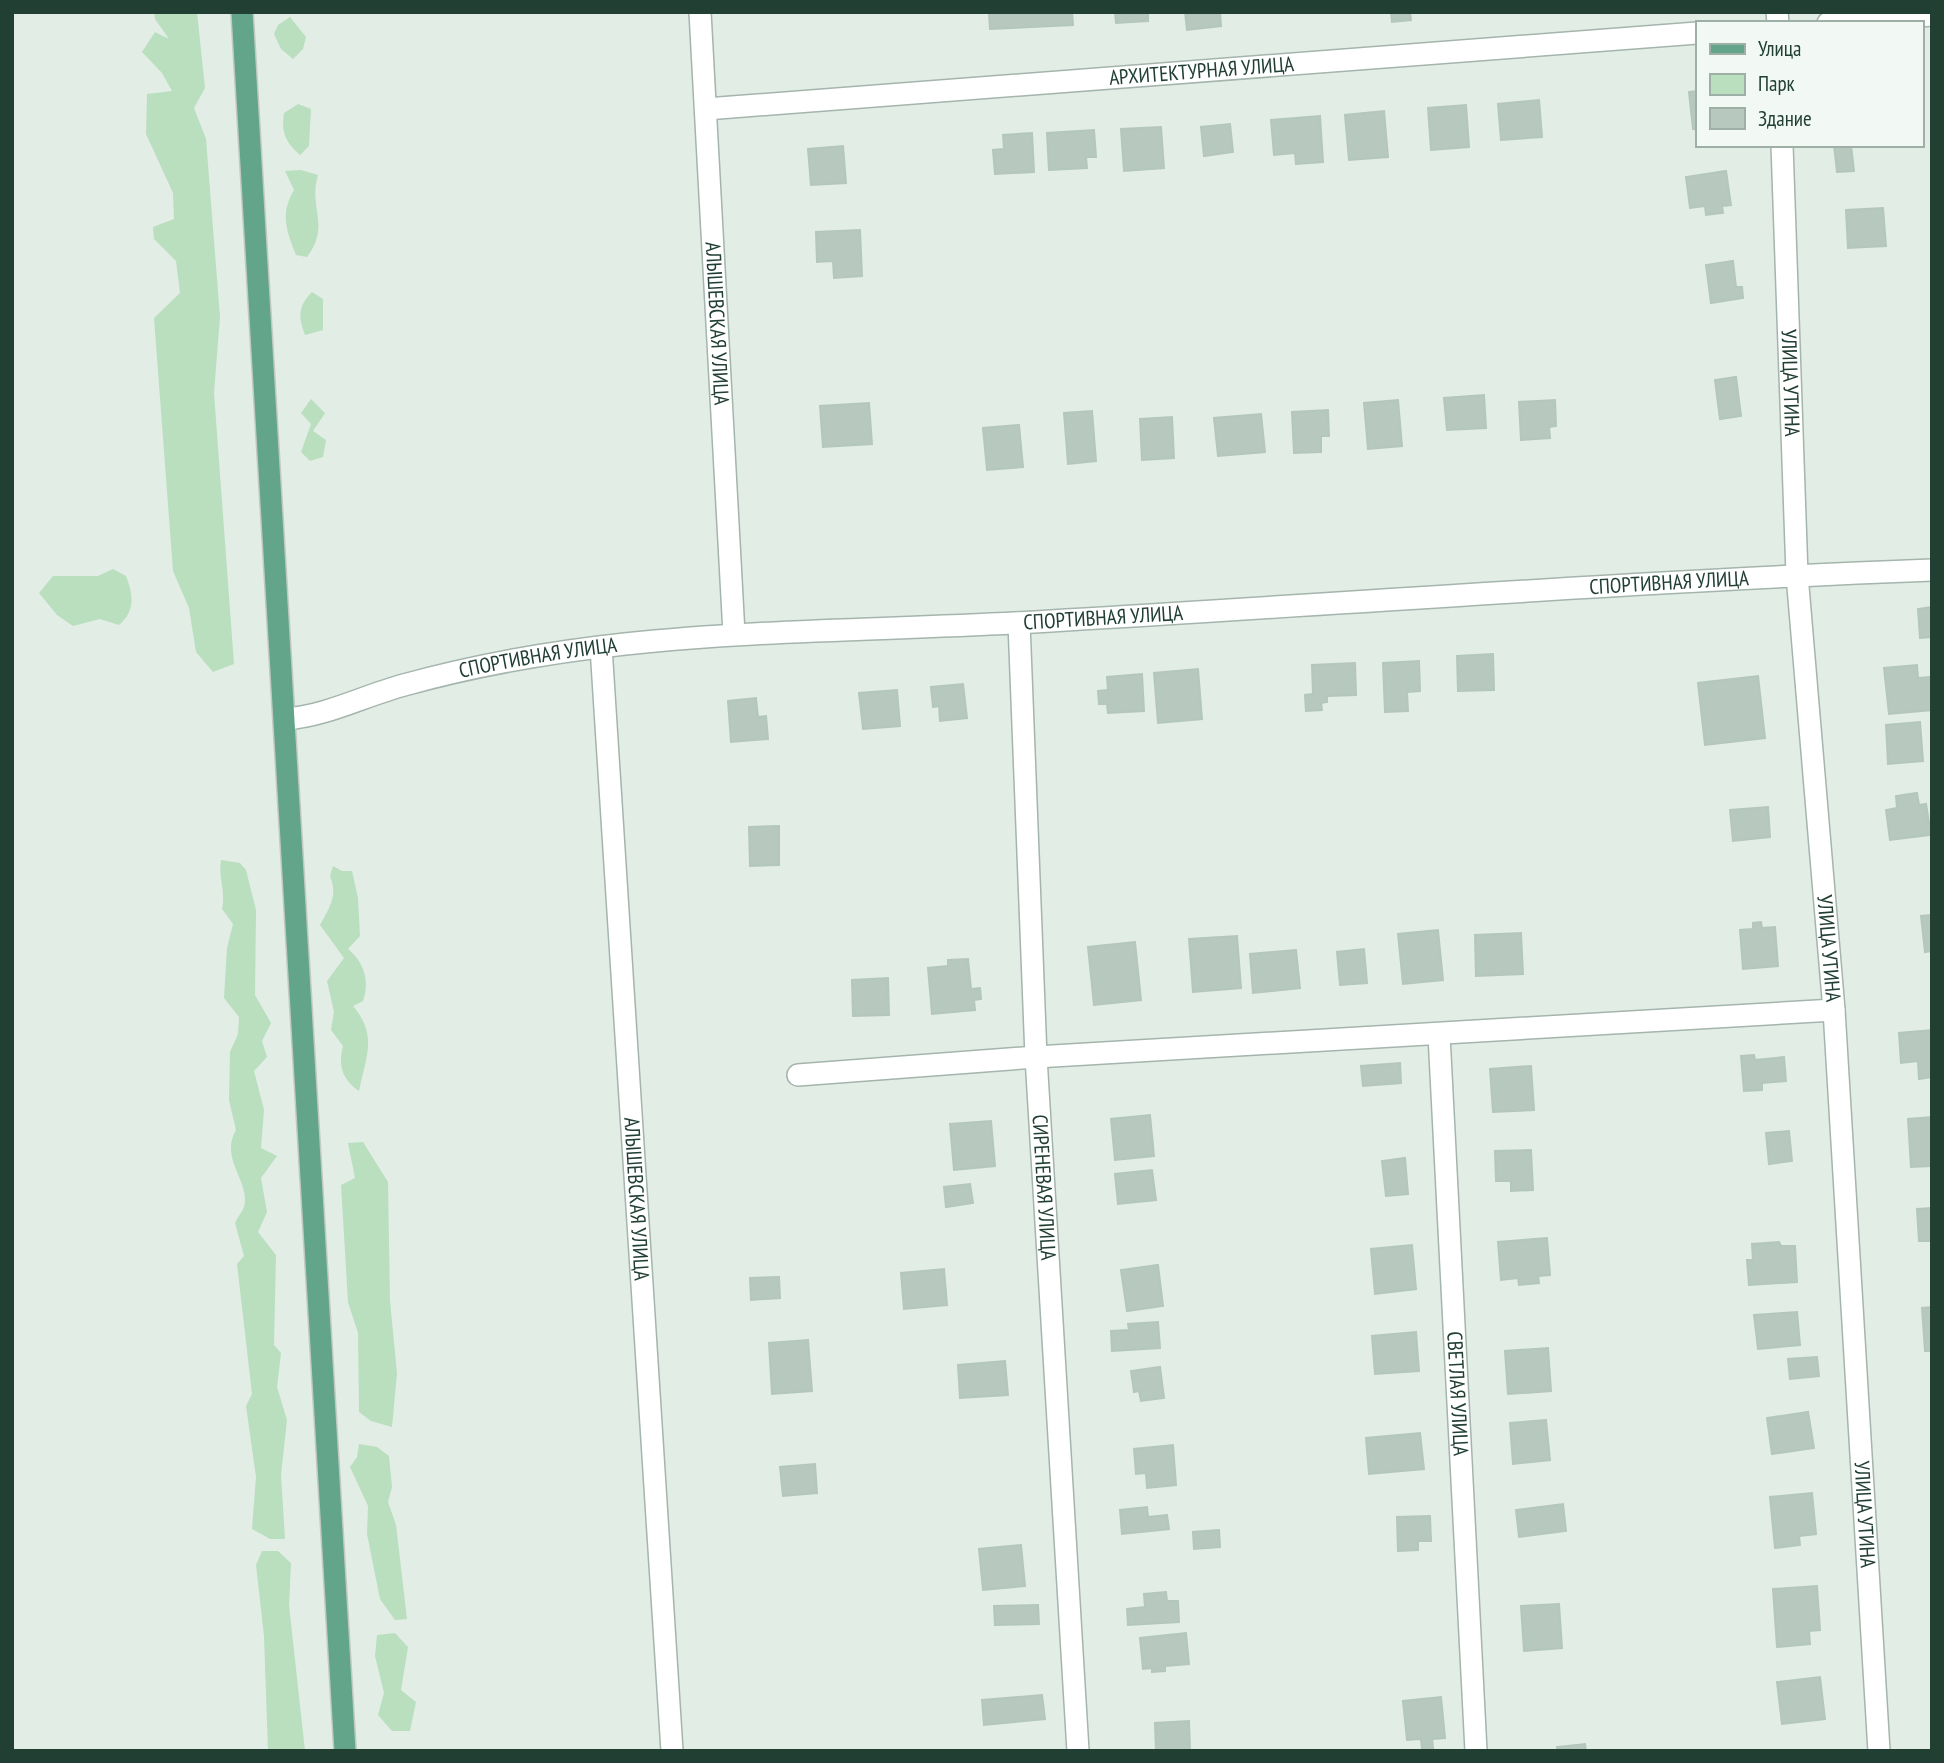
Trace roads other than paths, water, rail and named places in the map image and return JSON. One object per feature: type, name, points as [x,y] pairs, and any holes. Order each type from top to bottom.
[{"type":"main road","points":[[242,12],[345,1751]]},
{"type":"street","name":"АЛЫШЕВСКАЯ УЛИЦА","points":[[701,12],[734,634]]},
{"type":"street","points":[[1854,21],[1932,15]]},
{"type":"street","name":"АРХИТЕКТУРНАЯ УЛИЦА","points":[[706,109],[1696,33]]},
{"type":"street","name":"УЛИЦА УТИНА","points":[[1782,147],[1797,575],[1834,1010],[1879,1751]]},
{"type":"street","name":"СПОРТИВНАЯ УЛИЦА","points":[[285,719],[314,717],[400,686],[506,661],[734,634],[1019,623],[1797,575],[1932,570]]},
{"type":"street","name":"СИРЕНЕВАЯ УЛИЦА","points":[[1019,623],[1036,1057],[1078,1751]]},
{"type":"street","name":"АЛЫШЕВСКАЯ УЛИЦА","points":[[601,648],[672,1751]]},
{"type":"street","points":[[798,1075],[1036,1057],[1834,1010]]},
{"type":"street","name":"СВЕТЛАЯ УЛИЦА","points":[[1439,1035],[1476,1751]]}]
